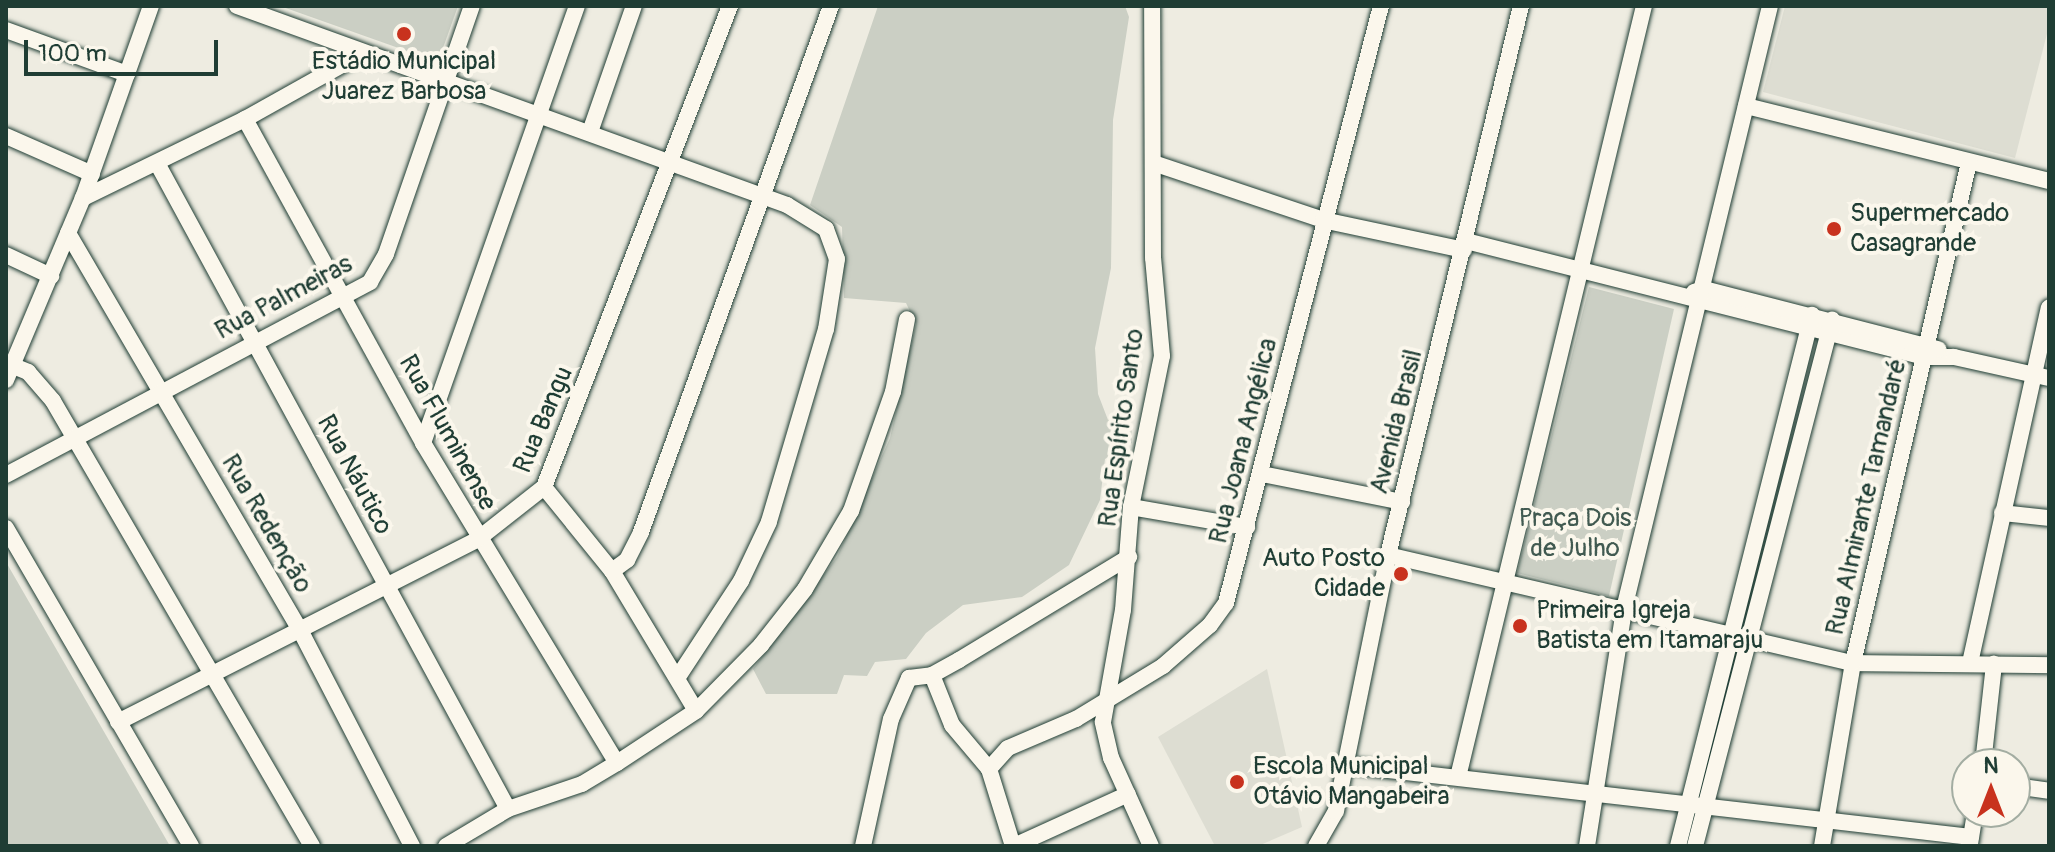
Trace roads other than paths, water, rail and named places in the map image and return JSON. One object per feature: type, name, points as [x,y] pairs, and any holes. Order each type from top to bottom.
[{"type":"street","points":[[151,6],[83,198],[8,370],[38,380],[76,438],[312,846]]},
{"type":"street","points":[[237,6],[763,196],[826,229],[837,259],[819,361],[769,522],[741,581],[678,677]]},
{"type":"street","name":"Rua Palmeiras","points":[[6,475],[370,282],[386,254],[472,6]]},
{"type":"street","points":[[423,443],[577,6]]},
{"type":"street","points":[[590,132],[634,6]]},
{"type":"street","name":"Rua Bangu","points":[[118,722],[478,539],[544,487],[730,6]]},
{"type":"street","points":[[612,571],[627,560],[641,532],[831,6]]},
{"type":"street","name":"Rua Espírito Santo","points":[[1151,846],[1105,738],[1104,702],[1118,645],[1129,557],[1131,507],[1162,356],[1153,258],[1156,164],[1152,6]]},
{"type":"street","name":"Rua Joana Angélica","points":[[989,769],[1008,748],[1104,702],[1163,666],[1210,625],[1226,603],[1262,474],[1323,220],[1381,6]]},
{"type":"street","name":"Avenida Brasil","points":[[1316,846],[1329,839],[1388,555],[1521,6]]},
{"type":"street","points":[[1458,777],[1644,6]]},
{"type":"street","points":[[1587,846],[1592,794],[1624,609],[1770,6]]},
{"type":"street","points":[[6,30],[127,74]]},
{"type":"street","points":[[83,198],[245,119],[363,53]]},
{"type":"street","points":[[1746,106],[2049,181]]},
{"type":"street","name":"Rua Fluminense","points":[[245,119],[478,539],[617,763]]},
{"type":"street","points":[[6,136],[92,174]]},
{"type":"street","name":"Rua Almirante Tamandaré","points":[[1822,846],[1853,663],[1969,162]]},
{"type":"street","name":"Rua Náutico","points":[[157,163],[508,809]]},
{"type":"street","points":[[1156,164],[1323,220],[1583,268],[2041,376]]},
{"type":"street","name":"Rua Redenção","points":[[68,233],[299,628],[412,846]]},
{"type":"street","points":[[6,255],[51,276]]},
{"type":"street","points":[[1970,663],[2002,513],[2041,376],[2049,308]]},
{"type":"street","points":[[446,846],[508,809],[582,784],[617,763],[696,711],[761,645],[831,549],[874,452],[907,319]]},
{"type":"street","points":[[1740,638],[1810,322]]},
{"type":"street","points":[[1678,846],[1695,807],[1830,326]]},
{"type":"street","points":[[1262,474],[1402,502]]},
{"type":"street","points":[[544,487],[612,571],[696,711]]},
{"type":"street","points":[[1131,507],[1247,527]]},
{"type":"street","points":[[2002,513],[2049,518]]},
{"type":"street","points":[[6,528],[191,846]]},
{"type":"street","points":[[1388,555],[1853,663],[2049,665]]},
{"type":"street","points":[[863,846],[900,694],[909,678],[932,675],[1129,557]]},
{"type":"street","points":[[1985,748],[1994,664]]},
{"type":"street","points":[[932,675],[952,725],[989,769],[1013,846],[1128,794]]},
{"type":"street","points":[[1345,765],[1970,842]]},
{"type":"street","points":[[1695,807],[1695,846]]},
{"type":"place","name":"Estádio Municipal Juarez Barbosa","points":[[404,34]]},
{"type":"place","name":"Supermercado Casagrande","points":[[1834,229]]},
{"type":"place","name":"Auto Posto Cidade","points":[[1401,574]]},
{"type":"place","name":"Primeira Igreja Batista em Itamaraju","points":[[1520,626]]},
{"type":"place","name":"Escola Municipal Otávio Mangabeira","points":[[1237,782]]},
{"type":"park label","name":"Praça Dois de Julho","points":[[1575,534]]}]
